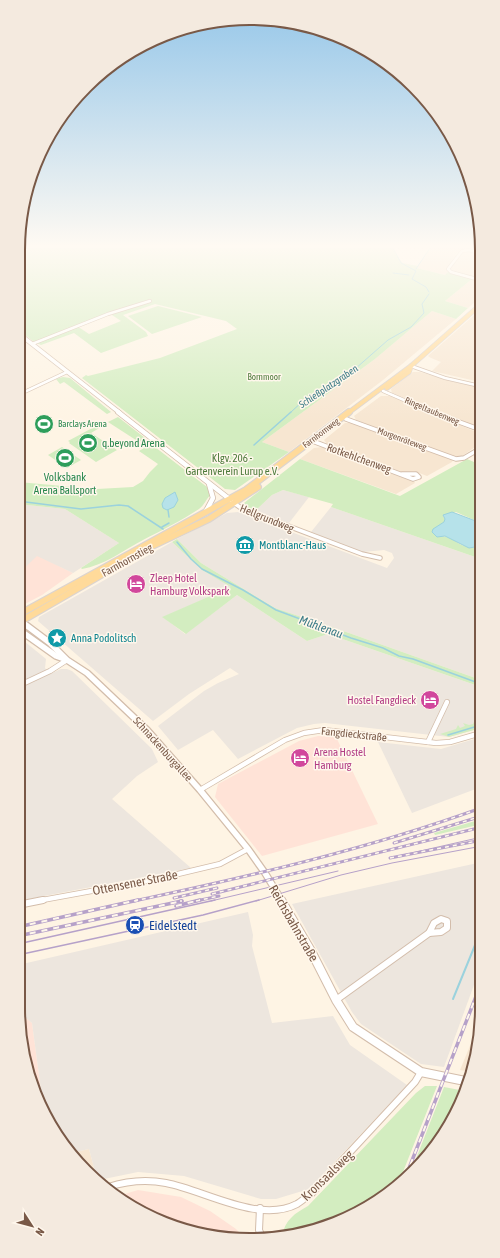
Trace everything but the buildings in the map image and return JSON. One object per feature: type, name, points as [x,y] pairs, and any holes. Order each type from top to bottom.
[{"type":"main road","name":"Farnhornweg","points":[[232,501],[411,366],[475,309]]},
{"type":"main road","name":"Farnhornweg","points":[[232,501],[315,442],[409,372],[411,366]]},
{"type":"main road","name":"Farnhornstieg","points":[[25,611],[132,551],[204,513],[232,501]]},
{"type":"main road","name":"Farnhornstieg","points":[[25,619],[144,550],[208,519],[232,501]]},
{"type":"street","points":[[32,344],[130,307]]},
{"type":"street","name":"Hellgrundweg","points":[[25,338],[241,508],[362,554],[380,558]]},
{"type":"street","points":[[411,366],[449,379],[475,385]]},
{"type":"street","points":[[25,392],[67,372]]},
{"type":"street","name":"Ringeltaubenweg","points":[[383,391],[475,428]]},
{"type":"street","name":"Morgenröteweg","points":[[346,419],[458,460],[475,452]]},
{"type":"street","name":"Rotkehlchenweg","points":[[315,442],[402,474]]},
{"type":"street","points":[[204,513],[213,498],[209,483]]},
{"type":"street","name":"Schnackenburgallee","points":[[25,626],[61,652],[67,660]]},
{"type":"street","name":"Schnackenburgallee","points":[[25,633],[56,656],[67,660],[87,673],[132,714],[162,745],[248,849]]},
{"type":"street","points":[[25,683],[50,671],[67,660]]},
{"type":"street","points":[[428,742],[447,702]]},
{"type":"street","name":"Fangdieckstraße","points":[[200,790],[285,740],[313,730],[428,742],[450,742],[475,735]]},
{"type":"street","name":"Ottensener Straße","points":[[25,904],[152,880],[220,864],[248,849]]},
{"type":"street","name":"Reichsbahnstraße","points":[[248,849],[265,873],[298,928],[352,1027],[422,1072],[463,1081]]},
{"type":"street","points":[[336,1000],[429,932]]},
{"type":"street","name":"Kronsaalsweg","points":[[112,1186],[138,1181],[166,1182],[182,1186],[229,1203],[269,1210],[285,1208],[308,1197],[415,1082],[422,1072]]},
{"type":"street","points":[[260,1208],[259,1230],[260,1233]]},
{"type":"shaded area","points":[[432,311],[456,319],[383,380],[289,452],[262,442],[375,359]]},
{"type":"shaded area","points":[[475,314],[475,381],[432,371],[441,362],[428,356]]},
{"type":"shaded area","points":[[413,372],[420,372],[475,386],[475,426],[392,393],[391,389]]},
{"type":"shaded area","points":[[381,396],[390,396],[475,431],[475,447],[462,456],[453,456],[356,420],[354,416]]},
{"type":"shaded area","points":[[345,423],[352,423],[453,460],[427,476],[414,471],[401,472],[364,456],[360,457],[327,444],[324,440]]},
{"type":"shaded area","points":[[322,447],[414,481],[415,483],[396,494],[300,459],[314,448]]},
{"type":"shaded area","points":[[283,490],[309,497],[289,523],[255,511],[272,495]]},
{"type":"shaded area","points":[[25,505],[65,509],[119,543],[73,573],[37,556],[25,567]]},
{"type":"shaded area","points":[[331,507],[475,557],[475,678],[275,608],[201,563],[177,539],[227,513],[238,512],[387,568],[394,558],[392,553],[384,550],[363,552],[311,532]]},
{"type":"shaded area","points":[[172,542],[202,570],[232,587],[163,617],[185,634],[237,595],[307,641],[328,634],[475,685],[475,730],[449,737],[325,723],[314,724],[297,728],[238,759],[213,730],[178,750],[158,726],[204,691],[239,674],[230,668],[189,694],[153,721],[38,621],[39,617]]},
{"type":"shaded area","points":[[37,555],[73,573],[42,595],[25,604],[25,567]]},
{"type":"shaded area","points":[[25,642],[46,659],[45,668],[50,674],[61,669],[72,671],[152,749],[158,762],[137,776],[112,799],[191,868],[25,900]]},
{"type":"shaded area","points":[[318,736],[336,737],[378,824],[262,856],[215,797],[218,784],[299,741]]},
{"type":"shaded area","points":[[475,739],[475,789],[412,813],[378,742],[441,749]]},
{"type":"shaded area","points":[[475,864],[475,982],[444,1067],[421,1064],[361,1024],[352,1012],[292,904]]},
{"type":"shaded area","points":[[248,912],[253,935],[252,946],[272,1023],[333,1016],[350,1045],[407,1085],[309,1189],[276,1199],[261,1199],[184,1176],[138,1172],[104,1179],[95,1170],[89,1149],[77,1152],[71,1145],[48,1108],[42,1094],[32,1023],[25,1017],[25,963]]},
{"type":"shaded area","points":[[25,1017],[32,1023],[41,1092],[29,1052]]},
{"type":"shaded area","points":[[473,1039],[466,1071],[460,1070]]},
{"type":"shaded area","points":[[89,1149],[95,1170],[91,1167],[77,1152]]},
{"type":"shaded area","points":[[138,1190],[181,1197],[210,1211],[240,1233],[206,1229],[178,1221],[150,1210],[124,1194]]},
{"type":"green space","name":"Bornmoor","points":[[25,307],[147,307],[123,315],[146,332],[148,336],[101,353],[74,333],[41,345],[34,342],[25,335]],"holes":[[[109,313],[121,321],[89,334],[77,326]]]},
{"type":"green space","points":[[156,307],[161,307],[202,317],[152,334],[128,316]]},
{"type":"green space","name":"Bornmoor","points":[[166,307],[464,307],[468,308],[456,319],[432,311],[375,359],[262,442],[289,452],[235,490],[225,489],[82,378],[86,375],[88,376],[160,358],[237,329],[226,321]]},
{"type":"green space","points":[[63,377],[70,378],[111,412],[107,414],[64,382],[60,384],[56,379]]},
{"type":"green space","points":[[118,417],[145,438],[139,442],[108,422]]},
{"type":"green space","name":"q.beyond Arena","points":[[98,425],[101,427],[91,433],[117,450],[96,462],[68,441]]},
{"type":"green space","points":[[151,444],[207,487],[211,495],[201,507],[192,513],[106,561],[98,565],[82,569],[81,568],[119,543],[65,509],[25,505],[25,483],[97,489],[133,487],[143,481],[158,464],[139,451]]},
{"type":"green space","name":"Volksbank Arena Ballsport","points":[[62,447],[81,460],[67,468],[48,455]]},
{"type":"green space","name":"Klgv. 206 - Gartenverein Lurup e.V.","points":[[300,459],[400,496],[467,459],[475,462],[475,520],[456,512],[443,516],[445,519],[444,522],[432,532],[437,537],[441,536],[449,538],[464,546],[475,548],[475,557],[331,507],[333,504],[283,490],[272,495],[255,511],[245,507],[244,503]]},
{"type":"green space","points":[[177,539],[201,563],[275,608],[475,678],[475,685],[328,634],[307,641],[237,595],[186,634],[162,617],[231,587],[202,570],[172,542]]},
{"type":"green space","points":[[475,720],[475,730],[449,737],[440,734],[456,729],[458,725],[460,728],[465,726],[463,723],[469,725],[473,724]]},
{"type":"green space","points":[[475,821],[475,826],[435,835],[434,833]]},
{"type":"green space","points":[[425,1086],[437,1086],[403,1173],[387,1187],[350,1210],[322,1221],[283,1230],[288,1221],[299,1211],[308,1206],[416,1093]]},
{"type":"green space","points":[[444,1087],[459,1090],[452,1108],[437,1133],[429,1145],[416,1160]]},
{"type":"water","points":[[175,492],[178,500],[174,507],[167,510],[163,508],[162,504],[165,498]]},
{"type":"water","points":[[452,512],[475,521],[475,547],[469,548],[445,536],[437,537],[432,532],[433,529],[444,522],[445,519],[443,515]]},
{"type":"waterway","name":"Schießplatzgraben","points":[[290,413],[304,400],[331,387],[347,376],[388,340],[411,327],[424,313],[423,307]]},
{"type":"waterway","name":"Schießplatzgraben","points":[[254,445],[291,412]]},
{"type":"waterway","name":"Mühlenau","points":[[25,502],[81,509],[119,505],[128,506],[163,529]]},
{"type":"waterway","points":[[168,510],[169,517]]},
{"type":"waterway","points":[[162,527],[169,523]]},
{"type":"waterway","name":"Mühlenau","points":[[177,542],[191,559],[202,569],[243,590],[276,610],[351,638],[383,648],[399,656],[413,659],[475,682]]},
{"type":"waterway","name":"Mühlenau","points":[[448,735],[475,727]]},
{"type":"waterway","name":"Mühlenau","points":[[453,999],[475,945]]},
{"type":"tram line","points":[[394,857],[475,839]]},
{"type":"tram line","points":[[256,901],[341,875],[392,863],[475,847]]},
{"type":"tram line","points":[[211,901],[338,871]]},
{"type":"tram line","points":[[25,942],[215,900]]},
{"type":"tram line","points":[[25,953],[203,915],[259,900]]},
{"type":"railway","points":[[134,901],[222,882],[352,849],[475,810]]},
{"type":"railway","points":[[394,843],[475,818]]},
{"type":"railway","points":[[212,894],[475,829]]},
{"type":"railway","points":[[390,858],[475,841]]},
{"type":"railway","points":[[174,898],[217,888]]},
{"type":"railway","points":[[196,901],[219,896]]},
{"type":"railway","points":[[25,925],[138,900]]},
{"type":"railway","points":[[196,901],[200,900]]},
{"type":"railway","points":[[25,935],[182,901],[180,901]]},
{"type":"railway","points":[[176,906],[196,901]]},
{"type":"railway","points":[[410,1166],[475,999]]},
{"type":"place","name":"Barclays Arena","points":[[44,424]]},
{"type":"place","name":"q.beyond Arena","points":[[88,443]]},
{"type":"place","name":"Volksbank Arena Ballsport","points":[[65,458]]},
{"type":"place","name":"Montblanc-Haus","points":[[245,545]]},
{"type":"place","name":"Zleep Hotel Hamburg Volkspark","points":[[136,584]]},
{"type":"place","name":"Anna Podolitsch","points":[[57,638]]},
{"type":"place","name":"Hostel Fangdieck","points":[[430,700]]},
{"type":"place","name":"Arena Hostel Hamburg","points":[[300,758]]},
{"type":"place","name":"Eidelstedt","points":[[135,925]]}]
